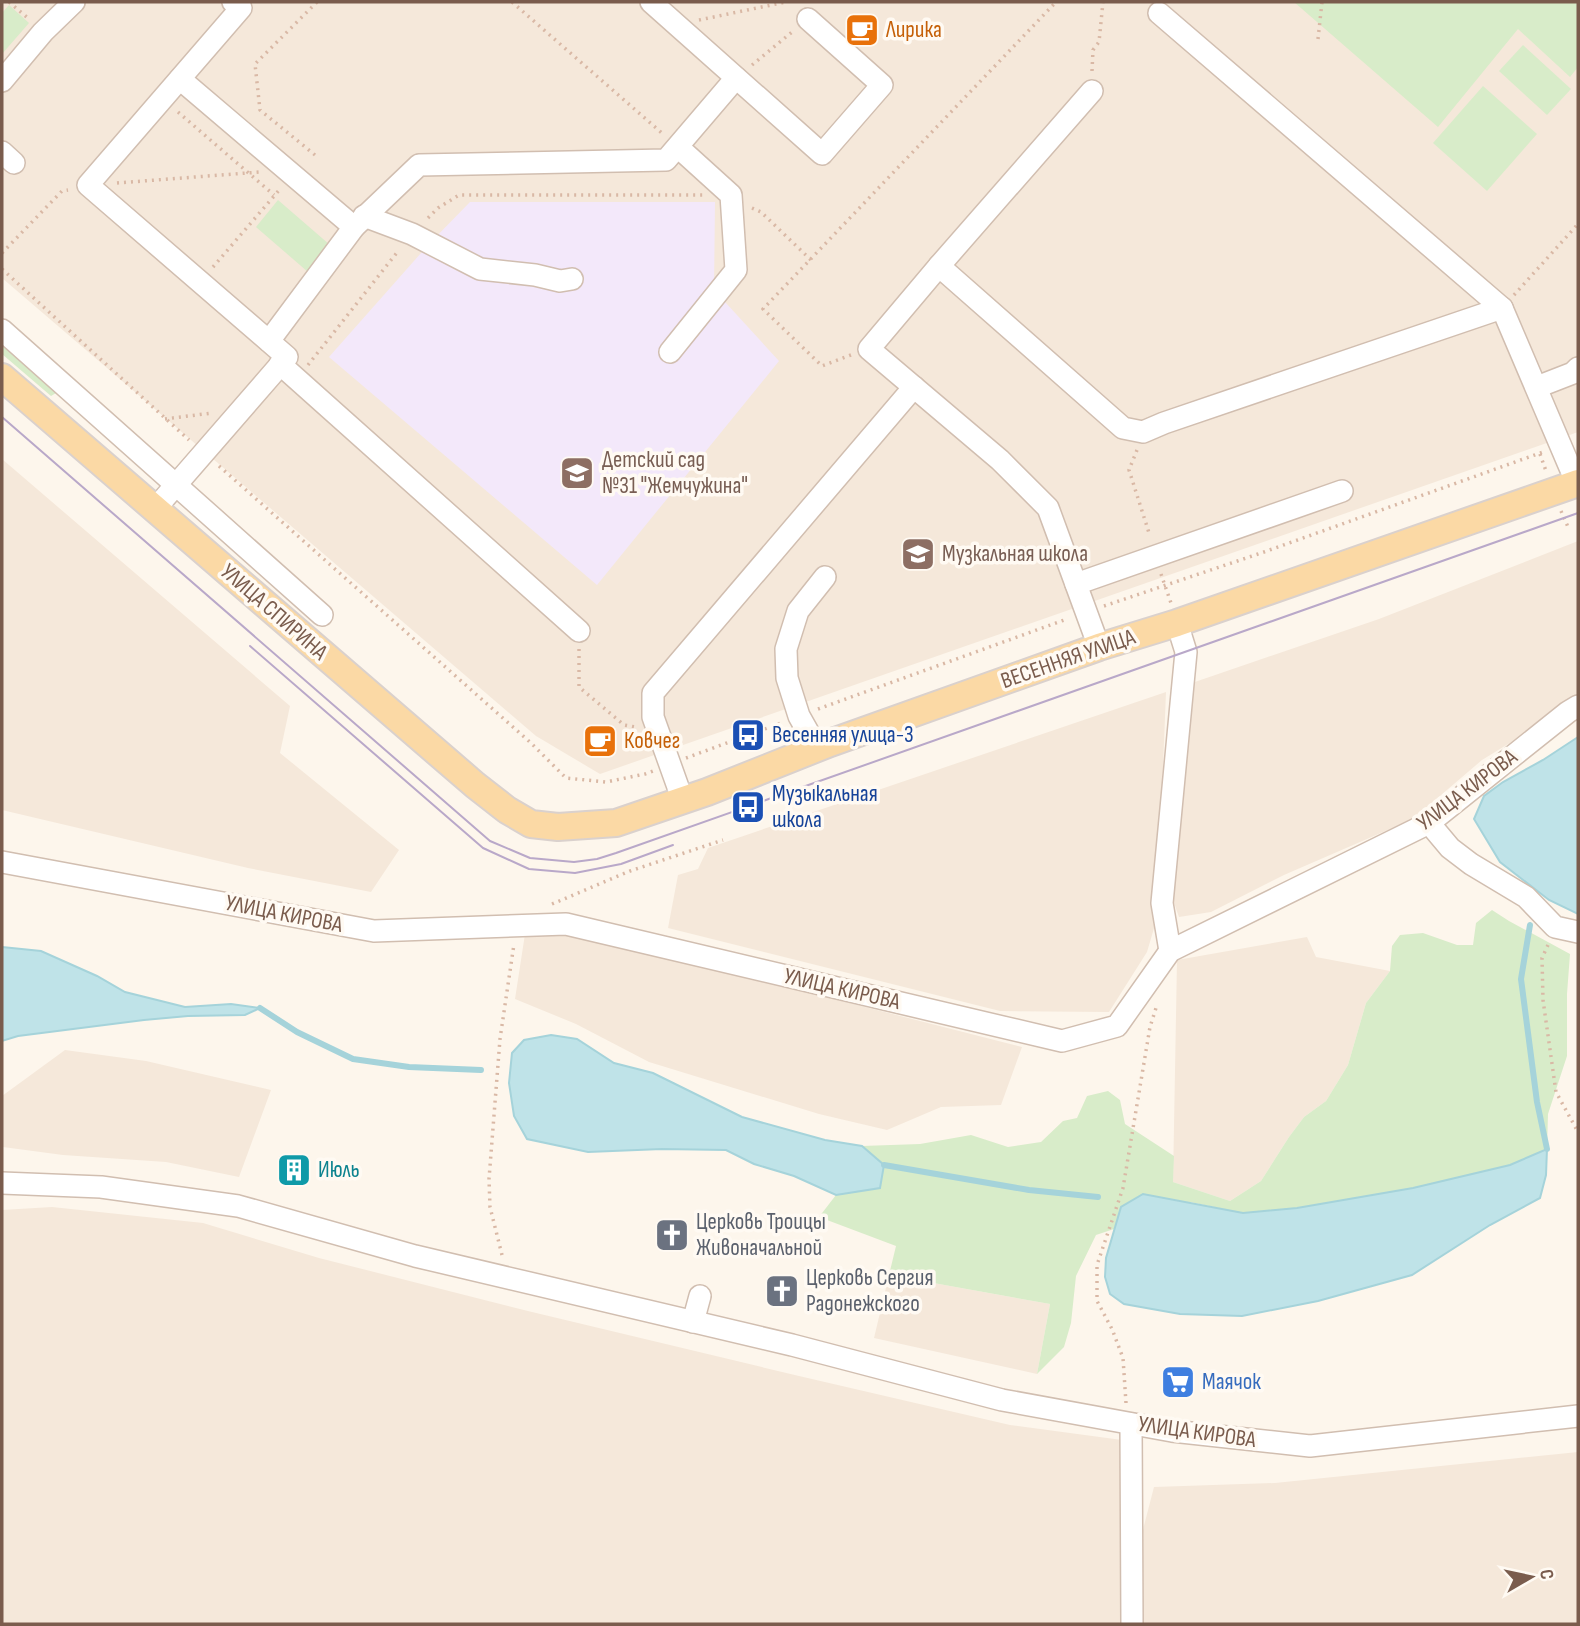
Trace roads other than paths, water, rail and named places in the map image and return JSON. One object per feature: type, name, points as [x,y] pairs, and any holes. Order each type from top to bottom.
[{"type":"main road","name":"УЛИЦА СПИРИНА","points":[[2,377],[475,785],[507,810],[531,824],[558,827]]},
{"type":"main road","name":"ВЕСЕННЯЯ УЛИЦА","points":[[558,827],[616,822],[683,801],[817,748],[1099,647],[1177,623],[1578,483]]},
{"type":"street","points":[[2,81],[43,32],[74,2]]},
{"type":"street","points":[[155,509],[286,357],[88,185],[241,8],[233,2]]},
{"type":"street","points":[[650,2],[822,154],[882,85],[808,19]]},
{"type":"street","points":[[1159,13],[1502,308],[1578,483]]},
{"type":"street","points":[[269,341],[359,221],[419,165],[666,160],[736,78]]},
{"type":"street","points":[[180,79],[290,173],[359,221],[412,234],[480,269],[560,281],[572,279]]},
{"type":"street","points":[[1091,91],[869,349],[1000,460],[1048,508],[1099,647]]},
{"type":"street","points":[[670,352],[736,270],[731,195],[678,147]]},
{"type":"street","points":[[939,266],[1123,428],[1143,432],[1502,308]]},
{"type":"street","points":[[2,330],[322,615]]},
{"type":"street","points":[[280,364],[579,631]]},
{"type":"street","points":[[1537,387],[1573,373],[1578,368]]},
{"type":"street","points":[[683,801],[653,718],[653,693],[914,387]]},
{"type":"street","points":[[1076,584],[1342,491]]},
{"type":"street","points":[[817,748],[799,716],[787,678],[786,649],[798,611],[825,577]]},
{"type":"street","points":[[1170,951],[1162,903],[1186,652],[1177,623]]},
{"type":"street","name":"УЛИЦА КИРОВА","points":[[2,862],[374,931],[566,924],[1062,1041],[1117,1026],[1170,951],[1429,823],[1578,706]]},
{"type":"street","points":[[1429,823],[1451,848],[1471,864],[1526,897],[1555,927],[1578,932]]},
{"type":"street","name":"УЛИЦА КИРОВА","points":[[2,1183],[101,1187],[238,1206],[415,1256],[792,1345],[1002,1399],[1128,1415],[1172,1432],[1310,1446],[1578,1416]]},
{"type":"street","points":[[693,1322],[700,1296]]},
{"type":"street","points":[[1128,1415],[1132,1624]]},
{"type":"water","points":[[1578,737],[1578,914],[1549,900],[1500,862],[1474,819],[1484,796]]},
{"type":"water","points":[[2,947],[41,951],[125,992],[185,1007],[231,1004],[260,1008],[245,1015],[144,1020],[18,1036],[2,1041]]},
{"type":"water","points":[[551,1035],[577,1039],[614,1063],[653,1073],[742,1117],[825,1140],[862,1146],[884,1165],[880,1188],[836,1195],[794,1176],[754,1164],[726,1150],[588,1152],[527,1139],[514,1116],[509,1083],[512,1053],[524,1040]]},
{"type":"water","points":[[1547,1149],[1546,1175],[1540,1198],[1490,1225],[1412,1275],[1318,1301],[1242,1316],[1180,1314],[1124,1304],[1110,1294],[1105,1277],[1106,1258],[1121,1207],[1143,1194],[1243,1213],[1297,1208],[1413,1188],[1510,1165]]},
{"type":"waterway","points":[[1530,925],[1521,979],[1537,1102],[1547,1149]]},
{"type":"waterway","points":[[260,1008],[297,1032],[353,1059],[409,1067],[481,1070]]},
{"type":"waterway","points":[[884,1165],[1029,1190],[1098,1197]]},
{"type":"tram line","points":[[2,417],[490,841],[530,858],[574,862],[616,853],[1578,513]]},
{"type":"tram line","points":[[250,646],[483,848],[529,869],[575,873],[621,864],[673,845]]},
{"type":"place","name":"Лирика","points":[[862,30]]},
{"type":"place","name":"Детский сад №31 \"Жемчужина\"","points":[[577,473]]},
{"type":"place","name":"Музкальная школа","points":[[918,554]]},
{"type":"place","name":"Весенняя улица-3","points":[[748,735]]},
{"type":"place","name":"Ковчег","points":[[600,741]]},
{"type":"place","name":"Музыкальная школа","points":[[748,807]]},
{"type":"place","name":"Июль","points":[[294,1170]]},
{"type":"place","name":"Церковь Троицы Живоначальной","points":[[672,1235]]},
{"type":"place","name":"Церковь Сергия Радонежского","points":[[782,1291]]},
{"type":"place","name":"Маячок","points":[[1178,1382]]}]
